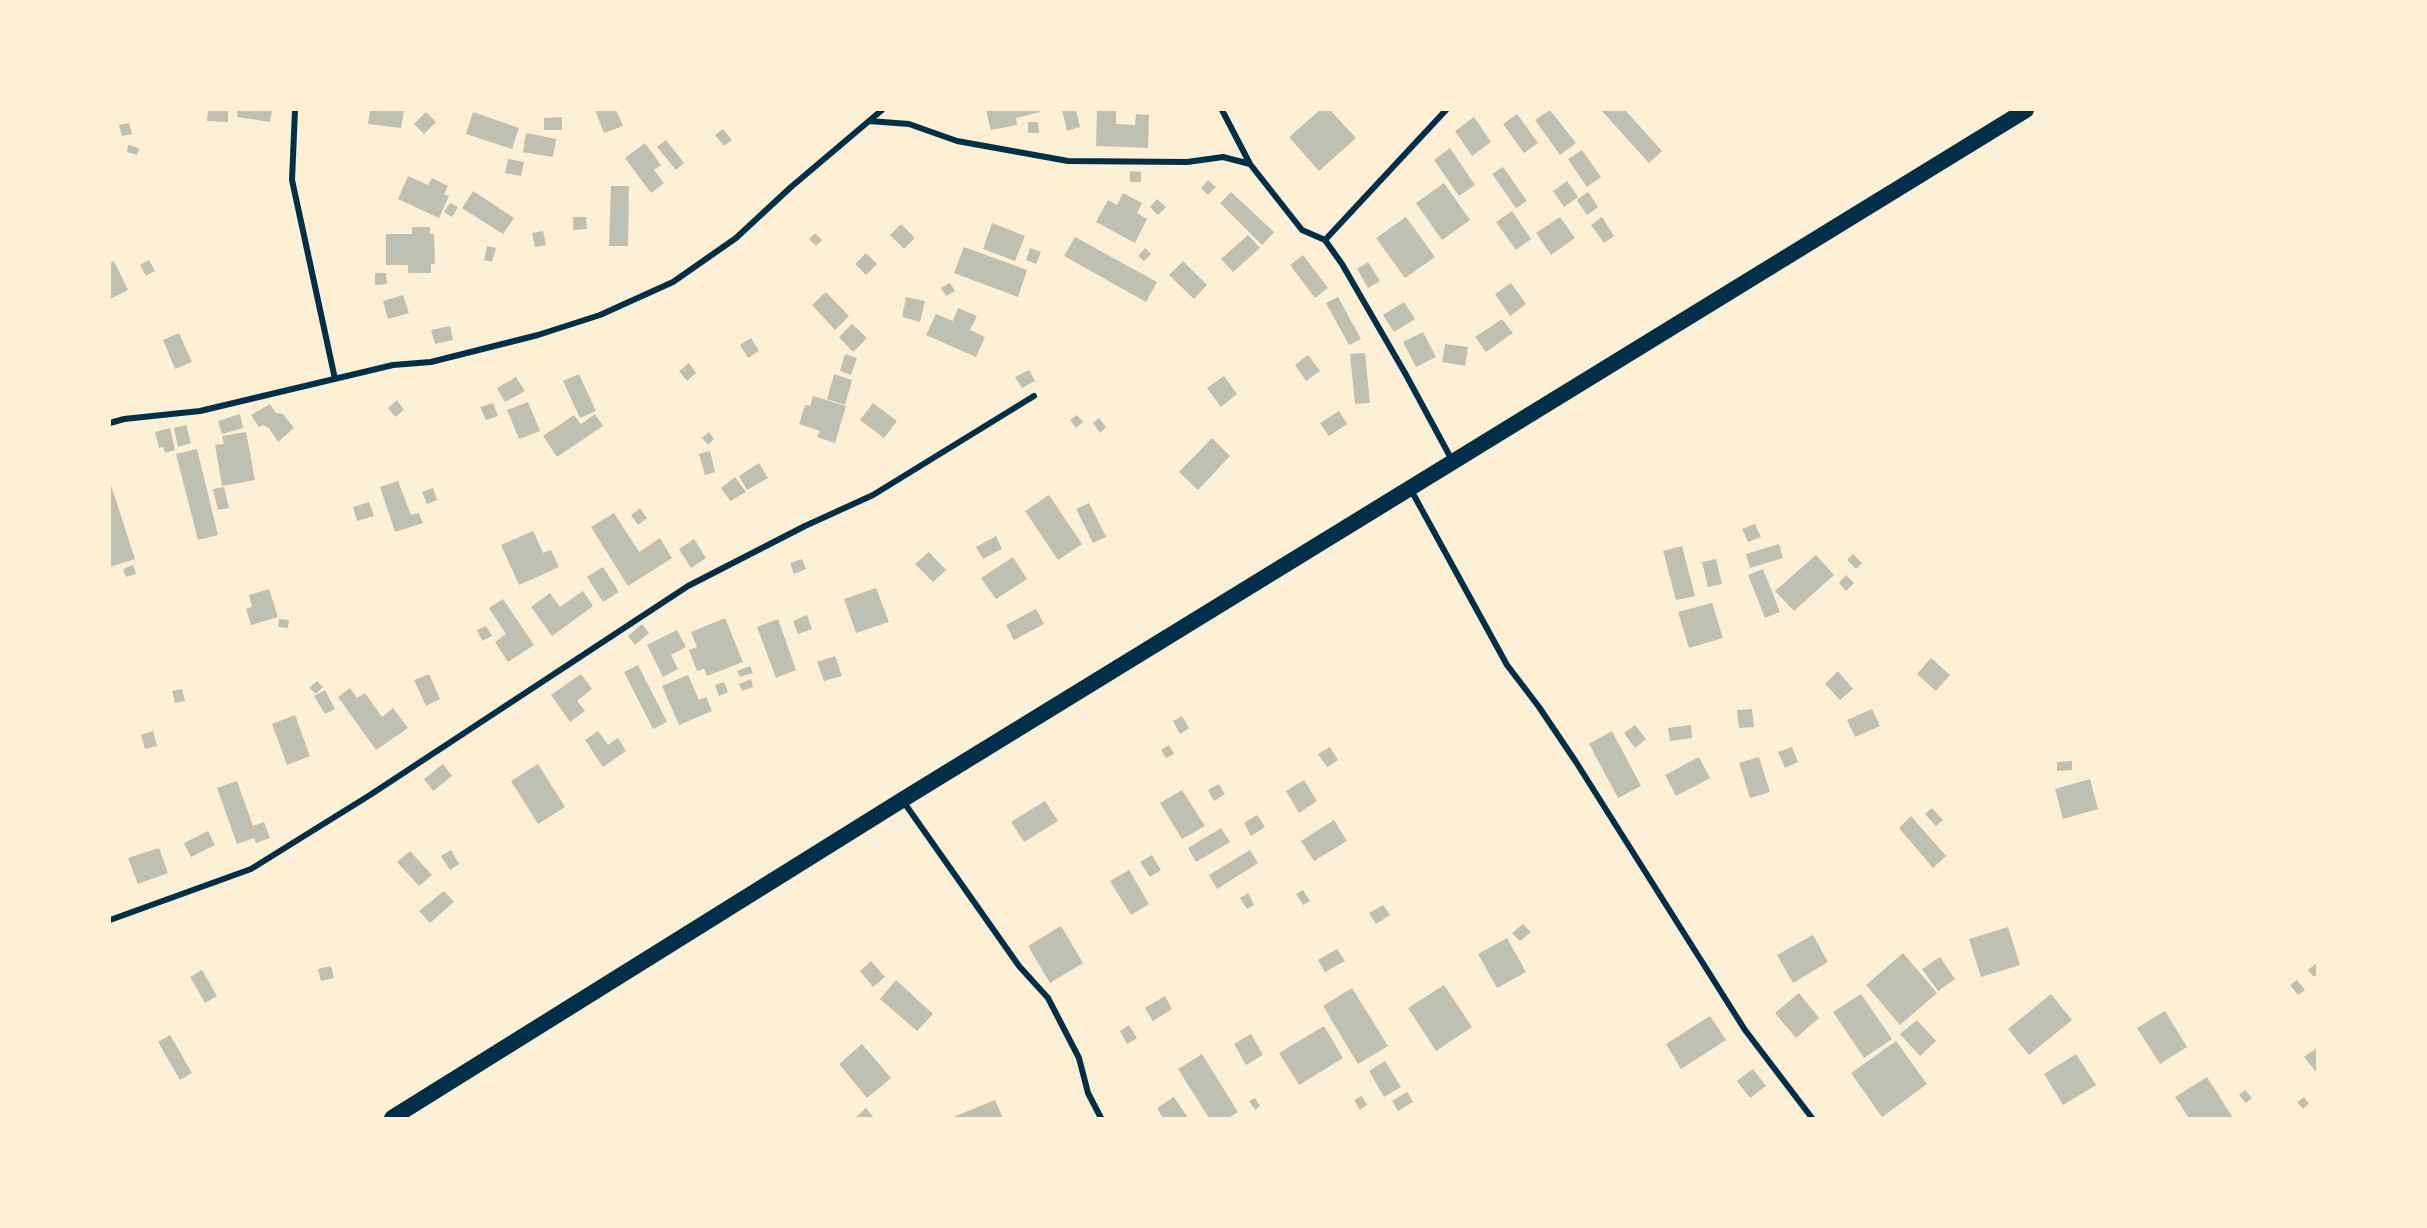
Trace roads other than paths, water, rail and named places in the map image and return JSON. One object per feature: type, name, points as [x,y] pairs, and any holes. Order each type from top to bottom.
[{"type":"highway","points":[[392,1119],[902,800],[2026,110]]},
{"type":"street","points":[[295,110],[292,180],[335,379]]},
{"type":"street","points":[[110,423],[124,419],[200,411],[393,365],[431,362],[538,335],[600,315],[673,282],[736,238],[791,187],[882,110]]},
{"type":"street","points":[[1222,110],[1250,164],[1302,230],[1324,240],[1366,305],[1453,463]]},
{"type":"street","points":[[1324,240],[1446,110]]},
{"type":"street","points":[[869,121],[909,124],[957,141],[1068,161],[1187,162],[1224,157],[1250,164]]},
{"type":"street","points":[[110,920],[251,869],[370,795],[688,586],[805,526],[873,495],[1034,396]]},
{"type":"street","points":[[1410,490],[1507,665],[1555,731],[1745,1030],[1812,1119]]},
{"type":"street","points":[[902,800],[1019,966],[1048,998],[1079,1058],[1088,1093],[1101,1119]]}]
